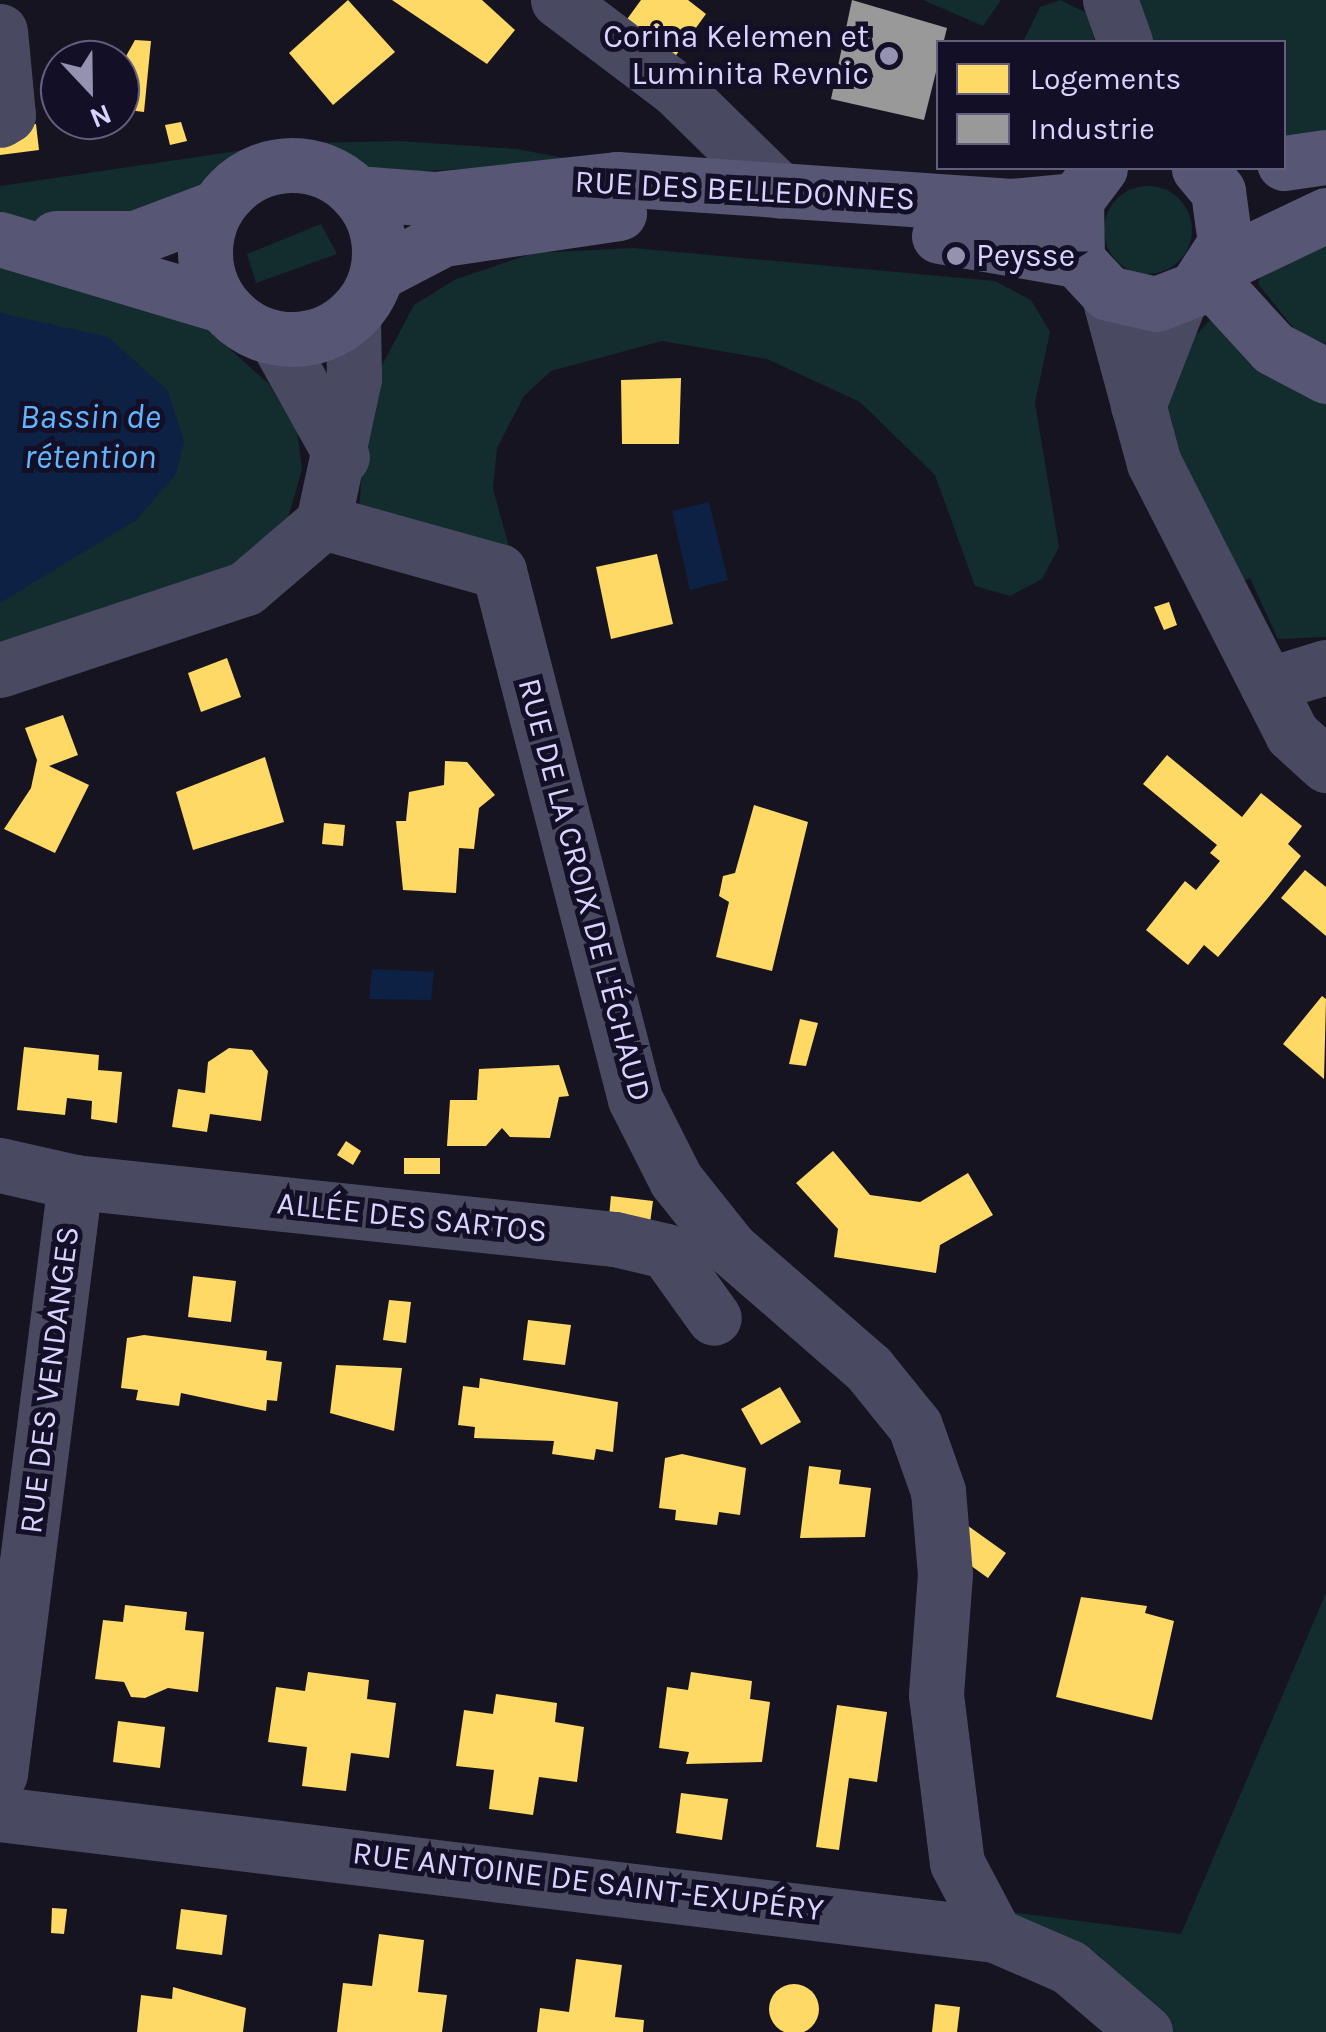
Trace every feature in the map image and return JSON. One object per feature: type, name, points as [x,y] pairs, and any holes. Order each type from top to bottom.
[{"type":"main road","points":[[1286,163],[1326,158]]},
{"type":"main road","points":[[0,239],[222,304],[276,338],[304,340],[365,294],[376,228],[356,192],[310,166],[283,165],[234,186],[217,206],[204,256],[222,304]]},
{"type":"main road","points":[[1211,170],[1226,216],[1201,281],[1273,348],[1326,376]]},
{"type":"main road","name":"RUE DES BELLEDONNES","points":[[356,192],[434,199],[617,179],[1011,206],[1088,184]]},
{"type":"main road","points":[[1088,184],[1093,276]]},
{"type":"main road","points":[[0,239],[135,238],[217,206]]},
{"type":"main road","name":"RUE DES BELLEDONNES","points":[[365,294],[443,239],[623,212],[1002,242],[1093,276],[1131,303],[1201,281],[1326,216]]},
{"type":"street","points":[[558,0],[676,90],[780,190]]},
{"type":"street","points":[[1110,0],[1124,40]]},
{"type":"street","points":[[0,31],[8,114],[0,120]]},
{"type":"street","points":[[1093,276],[1154,463],[1292,734],[1326,765]]},
{"type":"street","points":[[1138,406],[1201,281]]},
{"type":"street","points":[[0,670],[246,588],[323,522],[342,457],[365,294]]},
{"type":"street","points":[[276,338],[342,457]]},
{"type":"street","name":"RUE DE LA CROIX DE L'ÉCHAUD","points":[[323,522],[500,571],[635,1099],[676,1180],[730,1248],[869,1369],[914,1426],[938,1491],[945,1574],[936,1695],[957,1863],[995,1935]]},
{"type":"street","points":[[1267,685],[1326,667]]},
{"type":"street","name":"RUE DES VENDANGES","points":[[0,1165],[76,1182],[0,1774]]},
{"type":"street","name":"ALLÉE DES SARTOS","points":[[76,1182],[615,1239],[666,1251],[714,1318]]},
{"type":"street","name":"RUE ANTOINE DE SAINT-EXUPÉRY","points":[[0,1814],[995,1935],[1069,1967],[1145,2032]]},
{"type":"green space","points":[[923,0],[1001,0],[983,26]]},
{"type":"green space","points":[[1060,0],[1087,13],[1094,40],[1024,40],[1040,7]]},
{"type":"green space","points":[[1137,0],[1326,0],[1326,143],[1286,150],[1286,40],[1150,40]]},
{"type":"green space","points":[[400,141],[517,149],[585,162],[367,174],[311,143]]},
{"type":"green space","points":[[244,150],[182,204],[65,224],[0,219],[0,186]]},
{"type":"green space","points":[[1148,186],[1179,199],[1192,230],[1179,261],[1148,274],[1117,261],[1104,230],[1117,199]]},
{"type":"green space","points":[[321,224],[337,254],[256,283],[247,254]]},
{"type":"green space","points":[[1326,236],[1326,344],[1296,331],[1258,284],[1262,272]]},
{"type":"green space","points":[[633,248],[995,281],[1031,300],[1050,332],[1035,403],[1059,547],[1042,579],[1010,596],[975,586],[935,475],[860,402],[767,359],[662,341],[551,371],[524,396],[497,448],[493,489],[513,561],[358,520],[369,390],[414,305],[456,279],[534,253]]},
{"type":"green space","points":[[0,266],[194,317],[269,384],[297,431],[302,469],[288,518],[243,563],[0,653]]},
{"type":"green space","points":[[1217,313],[1265,371],[1326,401],[1326,637],[1278,639],[1250,578],[1236,584],[1167,424],[1171,361]]},
{"type":"green space","points":[[1326,1593],[1326,2032],[1174,2032],[1097,1954],[1010,1912],[1181,1934]]},
{"type":"water","name":"Bassin de rétention","points":[[0,313],[108,337],[168,391],[184,442],[176,474],[136,520],[0,603]]},
{"type":"water","points":[[709,502],[728,580],[690,590],[672,511]]},
{"type":"water","points":[[372,969],[434,972],[431,1000],[369,999]]},
{"type":"building: Logements","points":[[348,0],[395,52],[333,105],[289,53]]},
{"type":"building: Logements","points":[[392,0],[482,0],[515,30],[487,64]]},
{"type":"building: Logements","points":[[641,0],[688,0],[706,14],[674,58],[625,22]]},
{"type":"building: Logements","points":[[140,40],[151,41],[144,112],[140,112]]},
{"type":"building: Logements","points":[[181,122],[187,141],[170,145],[165,125]]},
{"type":"building: Logements","points":[[36,124],[39,150],[0,155],[0,129]]},
{"type":"building: Logements","points":[[681,378],[679,444],[622,444],[621,380]]},
{"type":"building: Logements","points":[[657,554],[673,624],[611,639],[596,567]]},
{"type":"building: Logements","points":[[1169,602],[1177,625],[1164,630],[1154,607]]},
{"type":"building: Logements","points":[[227,658],[241,697],[201,712],[188,673]]},
{"type":"building: Logements","points":[[63,715],[78,755],[49,766],[89,785],[55,853],[4,829],[31,788],[37,760],[25,728]]},
{"type":"building: Logements","points":[[1167,755],[1242,817],[1261,793],[1302,826],[1288,844],[1301,856],[1267,899],[1218,957],[1204,945],[1188,965],[1146,930],[1185,881],[1196,890],[1220,861],[1210,853],[1217,845],[1143,784]]},
{"type":"building: Logements","points":[[265,757],[284,822],[193,850],[176,792]]},
{"type":"building: Logements","points":[[445,761],[467,762],[495,795],[479,808],[474,849],[459,848],[456,893],[403,890],[396,821],[406,821],[409,792],[444,785]]},
{"type":"building: Logements","points":[[754,805],[808,822],[772,971],[716,957],[729,902],[719,896],[723,876],[735,873]]},
{"type":"building: Logements","points":[[324,823],[345,825],[343,846],[322,844]]},
{"type":"building: Logements","points":[[1305,870],[1326,887],[1326,936],[1281,898]]},
{"type":"building: Logements","points":[[1322,996],[1326,999],[1324,1079],[1283,1044]]},
{"type":"building: Logements","points":[[800,1019],[818,1023],[806,1066],[789,1064]]},
{"type":"building: Logements","points":[[24,1047],[99,1055],[98,1070],[122,1072],[117,1123],[91,1119],[92,1101],[67,1098],[65,1115],[17,1110]]},
{"type":"building: Logements","points":[[229,1048],[252,1050],[268,1071],[261,1121],[210,1114],[207,1132],[172,1127],[178,1089],[205,1093],[208,1062]]},
{"type":"building: Logements","points":[[559,1065],[569,1096],[559,1097],[550,1138],[510,1137],[502,1128],[486,1146],[447,1146],[450,1100],[477,1100],[479,1069]]},
{"type":"building: Logements","points":[[346,1141],[361,1151],[353,1165],[337,1155]]},
{"type":"building: Logements","points":[[833,1151],[870,1195],[920,1202],[968,1173],[993,1215],[940,1245],[936,1273],[834,1257],[838,1229],[796,1183]]},
{"type":"building: Logements","points":[[404,1158],[440,1158],[440,1174],[404,1174]]},
{"type":"building: Logements","points":[[611,1196],[653,1201],[650,1223],[609,1217]]},
{"type":"building: Logements","points":[[193,1276],[236,1281],[231,1322],[188,1317]]},
{"type":"building: Logements","points":[[389,1300],[411,1302],[406,1343],[383,1340]]},
{"type":"building: Logements","points":[[528,1320],[571,1325],[565,1365],[523,1360]]},
{"type":"building: Logements","points":[[144,1335],[267,1351],[266,1360],[282,1362],[277,1401],[267,1400],[266,1411],[181,1393],[179,1406],[136,1400],[138,1390],[121,1388],[127,1338]]},
{"type":"building: Logements","points":[[336,1365],[402,1368],[394,1431],[330,1413]]},
{"type":"building: Logements","points":[[480,1378],[618,1402],[613,1452],[596,1449],[594,1460],[552,1454],[554,1441],[474,1438],[475,1427],[458,1425],[463,1386],[479,1388]]},
{"type":"building: Logements","points":[[780,1387],[801,1422],[761,1445],[741,1409]]},
{"type":"building: Logements","points":[[682,1454],[746,1468],[740,1515],[719,1512],[717,1525],[675,1520],[676,1510],[659,1508],[665,1458]]},
{"type":"building: Logements","points":[[809,1466],[841,1470],[839,1484],[871,1488],[865,1537],[800,1538]]},
{"type":"building: Logements","points":[[950,1513],[1006,1553],[988,1578],[956,1555]]},
{"type":"building: Logements","points":[[1081,1597],[1147,1606],[1145,1613],[1174,1621],[1152,1720],[1056,1697]]},
{"type":"building: Logements","points":[[125,1605],[187,1612],[185,1630],[204,1632],[198,1692],[168,1688],[145,1698],[131,1697],[124,1682],[95,1679],[103,1620],[123,1622]]},
{"type":"building: Logements","points":[[308,1672],[369,1680],[367,1699],[396,1703],[389,1758],[351,1753],[346,1791],[302,1786],[307,1747],[268,1742],[276,1687],[305,1691]]},
{"type":"building: Logements","points":[[691,1672],[752,1681],[750,1699],[770,1702],[762,1762],[686,1764],[689,1752],[659,1748],[667,1687],[688,1690]]},
{"type":"building: Logements","points":[[496,1694],[557,1703],[555,1722],[584,1727],[577,1782],[539,1777],[533,1815],[489,1809],[494,1770],[456,1766],[464,1710],[493,1714]]},
{"type":"building: Logements","points":[[837,1705],[887,1712],[877,1782],[849,1778],[839,1850],[816,1847]]},
{"type":"building: Logements","points":[[118,1721],[165,1727],[160,1768],[113,1762]]},
{"type":"building: Logements","points":[[681,1793],[728,1799],[722,1840],[676,1833]]},
{"type":"building: Logements","points":[[52,1908],[67,1909],[64,1934],[51,1933]]},
{"type":"building: Logements","points":[[181,1909],[227,1915],[222,1955],[176,1949]]},
{"type":"building: Logements","points":[[379,1934],[424,1940],[418,1992],[447,1995],[442,2032],[337,2032],[343,1983],[372,1986]]},
{"type":"building: Logements","points":[[576,1959],[622,1965],[615,2017],[644,2020],[643,2032],[537,2032],[540,2008],[569,2012]]},
{"type":"building: Logements","points":[[785,1986],[803,1986],[817,2000],[817,2018],[803,2032],[785,2032],[771,2018],[771,2000]]},
{"type":"building: Logements","points":[[173,1987],[246,2008],[243,2032],[137,2032],[141,1995],[172,1999]]},
{"type":"building: Logements","points":[[935,2004],[960,2007],[957,2032],[932,2032]]},
{"type":"building: Industrie","name":"Corina Kelemen et Luminita Revnic","points":[[852,0],[947,28],[944,40],[936,40],[936,72],[924,120],[831,99]]},
{"type":"place","name":"Corina Kelemen et Luminita Revnic","points":[[889,56]]},
{"type":"place","name":"Peysse","points":[[956,256]]}]
